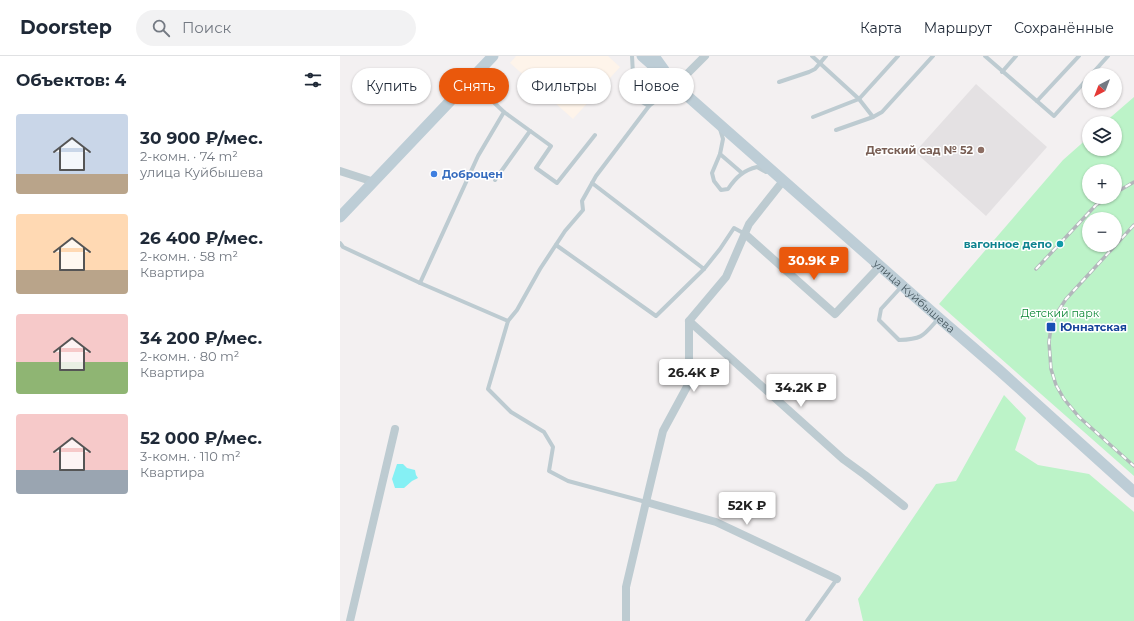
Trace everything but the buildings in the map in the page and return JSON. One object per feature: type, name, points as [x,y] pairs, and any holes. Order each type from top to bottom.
[{"type":"main road","points":[[482,68],[493,56]]},
{"type":"main road","points":[[642,56],[655,68]]},
{"type":"main road","points":[[654,56],[662,68]]},
{"type":"main road","name":"улица Куйбышева","points":[[694,102],[999,370],[1134,492]]},
{"type":"main road","points":[[340,217],[447,104]]},
{"type":"street","points":[[693,68],[705,56]]},
{"type":"street","points":[[340,170],[374,182]]},
{"type":"street","points":[[626,621],[626,587],[663,431],[689,382],[689,321],[726,277],[749,224],[783,181]]},
{"type":"street","points":[[745,234],[835,314],[880,266]]},
{"type":"street","points":[[689,321],[843,459],[904,506]]},
{"type":"street","points":[[350,621],[395,429]]},
{"type":"street","points":[[646,502],[716,522],[837,579]]},
{"type":"lane","points":[[632,56],[634,92],[640,101],[649,106]]},
{"type":"lane","points":[[812,56],[859,99],[873,117]]},
{"type":"lane","points":[[779,82],[815,69],[826,56]]},
{"type":"lane","points":[[813,117],[859,99],[898,56]]},
{"type":"lane","points":[[836,130],[873,117],[882,112],[933,56]]},
{"type":"lane","points":[[985,56],[1054,116],[1082,85]]},
{"type":"lane","points":[[1002,72],[1016,56]]},
{"type":"lane","points":[[1037,102],[1079,56]]},
{"type":"lane","points":[[1097,68],[1108,56]]},
{"type":"lane","points":[[496,104],[504,112],[551,146],[536,168],[557,184],[595,136]]},
{"type":"lane","points":[[646,502],[568,481],[548,471],[553,447],[544,432],[511,412],[488,389],[508,321],[517,310],[540,269],[565,231],[583,210],[582,201],[596,176],[652,104]]},
{"type":"lane","points":[[420,283],[478,156],[504,112]]},
{"type":"lane","points":[[719,124],[723,139],[720,154],[712,173],[714,181],[722,190],[728,189],[742,173],[757,167],[783,181]]},
{"type":"lane","points":[[494,180],[530,131]]},
{"type":"lane","points":[[720,154],[742,173]]},
{"type":"lane","points":[[592,183],[704,269]]},
{"type":"lane","points":[[556,245],[656,316],[704,269],[734,228],[745,234]]},
{"type":"lane","points":[[340,243],[343,246],[420,283],[508,321]]},
{"type":"lane","points":[[902,286],[881,309],[879,320],[899,340],[913,339],[923,336],[939,318]]},
{"type":"lane","points":[[807,621],[837,579]]},
{"type":"shaded area","points":[[516,56],[608,56],[620,67],[611,77],[611,68],[517,68],[517,69],[510,63]]},
{"type":"shaded area","name":"Детский сад № 52","points":[[976,84],[1047,147],[986,216],[915,152]]},
{"type":"shaded area","points":[[556,104],[587,104],[573,119]]},
{"type":"green space","name":"Детский парк","points":[[1134,97],[1134,476],[939,304],[1063,160],[1082,143],[1082,156],[1122,156],[1122,116],[1112,116]]},
{"type":"green space","points":[[1004,395],[1026,418],[1015,450],[1038,465],[1089,474],[1134,512],[1134,621],[863,621],[858,599],[936,484],[956,481]]},
{"type":"water","points":[[397,464],[403,464],[407,468],[415,470],[418,478],[404,488],[395,488],[392,479]]},
{"type":"railway","points":[[1122,189],[1134,182]]},
{"type":"railway","points":[[1036,269],[1098,204]]},
{"type":"railway","points":[[1134,225],[1066,299],[1057,313],[1051,327],[1049,342],[1051,369],[1056,385],[1064,399],[1079,417],[1134,466]]},
{"type":"place","name":"Детский сад № 52","points":[[981,150]]},
{"type":"place","name":"Доброцен","points":[[434,174]]},
{"type":"place","name":"вагонное депо","points":[[1060,244]]},
{"type":"place","name":"Юннатская","points":[[1051,327]]}]
